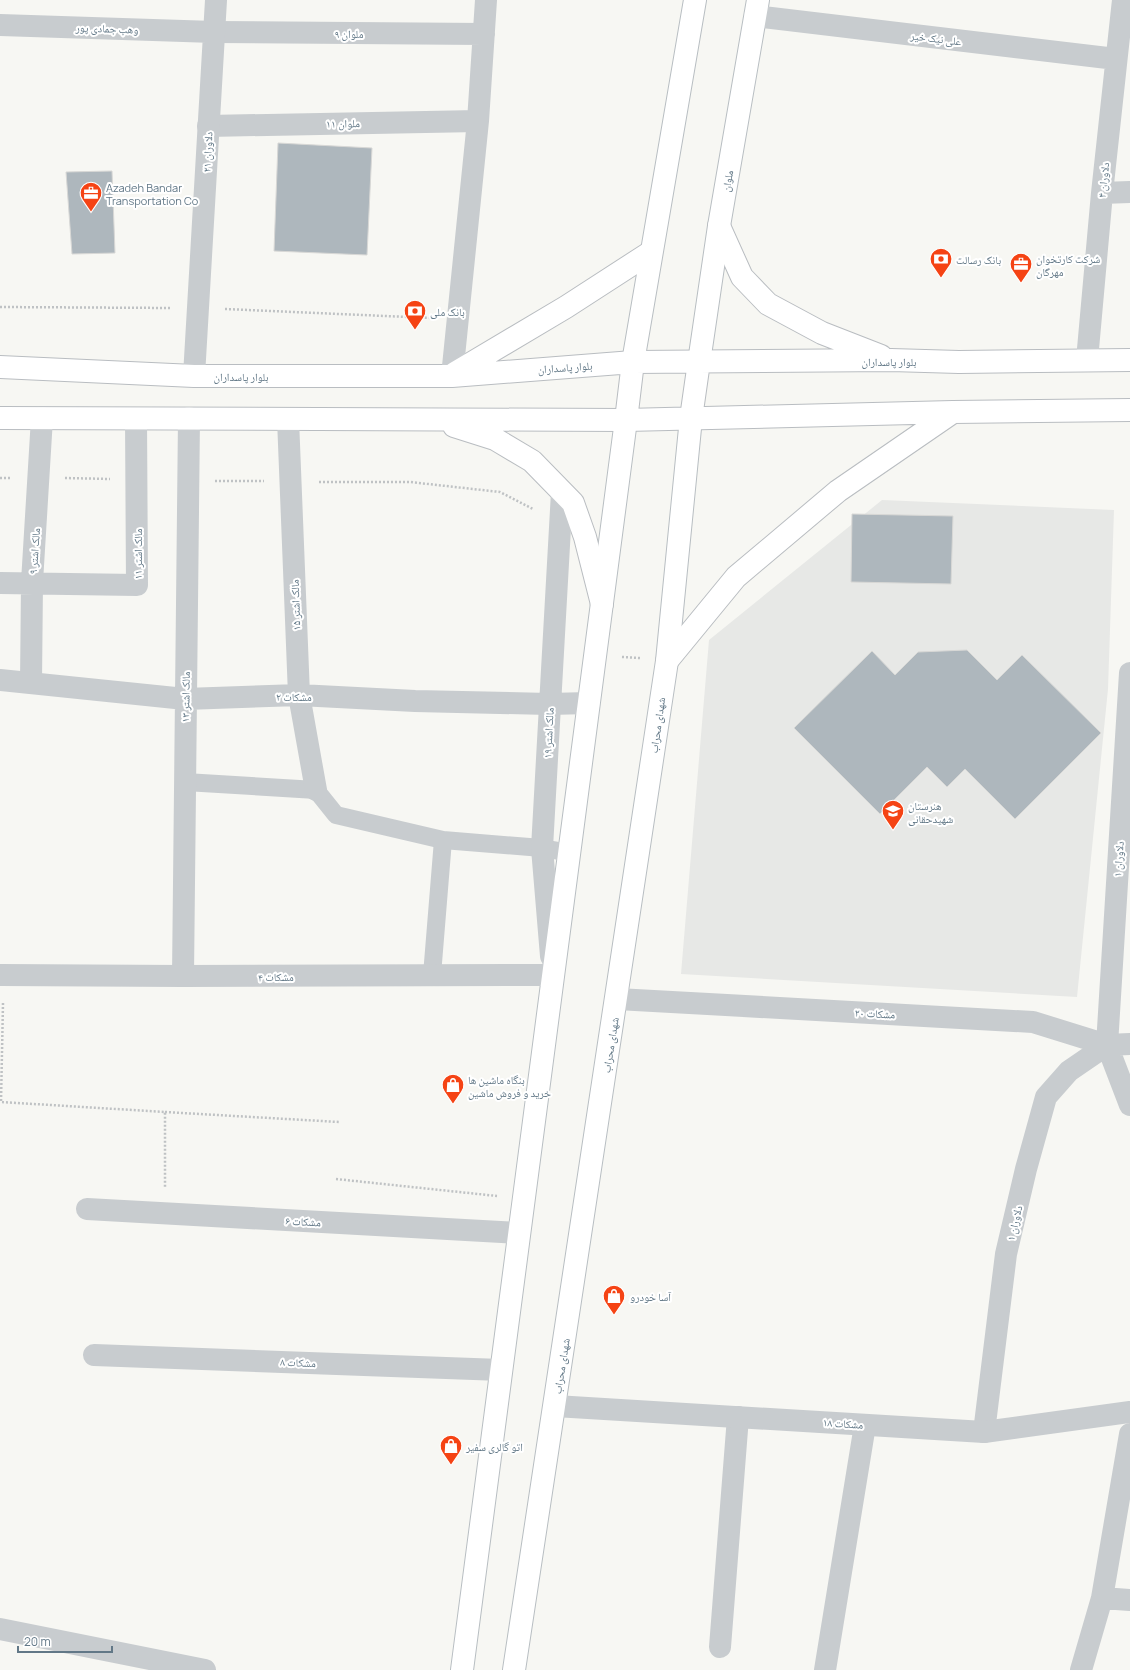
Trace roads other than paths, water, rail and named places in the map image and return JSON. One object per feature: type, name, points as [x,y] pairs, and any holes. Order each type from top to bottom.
[{"type":"main road","points":[[462,1670],[633,362],[695,0]]},
{"type":"main road","name":"ملوان","points":[[690,418],[719,226],[756,8]]},
{"type":"main road","points":[[719,226],[742,277],[768,304],[822,332],[891,360]]},
{"type":"main road","points":[[452,376],[566,307],[651,252]]},
{"type":"main road","name":"بلوار پاسداران","points":[[0,367],[194,376],[452,376],[633,362],[891,360],[959,362],[1130,360]]},
{"type":"main road","points":[[0,418],[626,420],[953,412],[1130,410]]},
{"type":"main road","points":[[667,661],[736,577],[838,491],[953,412]]},
{"type":"main road","name":"شهدای محراب","points":[[514,1670],[617,999],[667,661],[690,418]]},
{"type":"main road","points":[[434,419],[495,440],[532,461],[572,503],[585,537],[602,604]]},
{"type":"street","name":"دلاوران ۲۱","points":[[194,376],[216,0]]},
{"type":"street","points":[[452,376],[478,121],[486,0]]},
{"type":"street","name":"دلاوران ۴","points":[[1087,360],[1102,193],[1123,0]]},
{"type":"street","name":"علی نیک خیر","points":[[756,8],[1116,59]]},
{"type":"street","name":"وهب جمادی پور","points":[[0,25],[214,32]]},
{"type":"street","name":"ملوان ۹","points":[[214,32],[484,34]]},
{"type":"street","name":"ملوان ۱۱","points":[[208,126],[478,121]]},
{"type":"street","points":[[1102,193],[1130,192]]},
{"type":"street","name":"مالک اشتر ۹","points":[[31,683],[32,582],[42,418]]},
{"type":"street","name":"مالک اشتر ۱۳","points":[[183,976],[189,418]]},
{"type":"street","name":"مالک اشتر ۱۱","points":[[32,582],[137,585],[136,419]]},
{"type":"street","name":"مالک اشتر ۱۵","points":[[288,419],[299,695],[316,790]]},
{"type":"street","name":"مالک اشتر ۱۹","points":[[553,975],[542,848],[562,492]]},
{"type":"street","points":[[0,583],[32,582]]},
{"type":"street","name":"دلاوران ۱","points":[[1130,673],[1107,1045],[1130,1105]]},
{"type":"street","name":"مشکات ۲","points":[[0,680],[185,699],[299,695],[415,701],[549,704],[589,703]]},
{"type":"street","name":"مشکات ۴","points":[[2,975],[553,975]]},
{"type":"street","name":"مشکات ۲۰","points":[[617,999],[1033,1022],[1107,1045],[1130,1044]]},
{"type":"street","name":"دلاوران ۱","points":[[984,1432],[1006,1254],[1026,1169],[1046,1097],[1069,1071],[1107,1045]]},
{"type":"street","name":"مشکات ۶","points":[[87,1210],[519,1233]]},
{"type":"street","name":"مشکات ۸","points":[[94,1355],[501,1370]]},
{"type":"street","name":"مشکات ۱۸","points":[[555,1406],[984,1432],[1130,1412]]},
{"type":"street","points":[[720,1647],[738,1417]]},
{"type":"street","points":[[825,1670],[865,1425]]},
{"type":"street","points":[[1081,1670],[1102,1598],[1130,1434]]},
{"type":"street","points":[[1102,1598],[1130,1600]]},
{"type":"street","points":[[0,1629],[205,1670]]},
{"type":"lane","points":[[185,782],[316,790],[336,815],[443,840],[542,848],[570,853]]},
{"type":"lane","points":[[432,975],[443,840]]},
{"type":"place","name":"Azadeh Bandar Transportation Co","points":[[91,212]]},
{"type":"place","name":"بانک رسالت","points":[[941,278]]},
{"type":"place","name":"شرکت کارتخوان مهرگان","points":[[1021,284]]},
{"type":"place","name":"بانک ملی","points":[[415,330]]},
{"type":"place","name":"هنرستان شهیدحقانی","points":[[893,830]]},
{"type":"place","name":"بنگاه ماشین ها خرید و فروش ماشین","points":[[453,1104]]},
{"type":"place","name":"آسا خودرو","points":[[614,1316]]},
{"type":"place","name":"اتو گالری سفیر","points":[[451,1466]]}]
